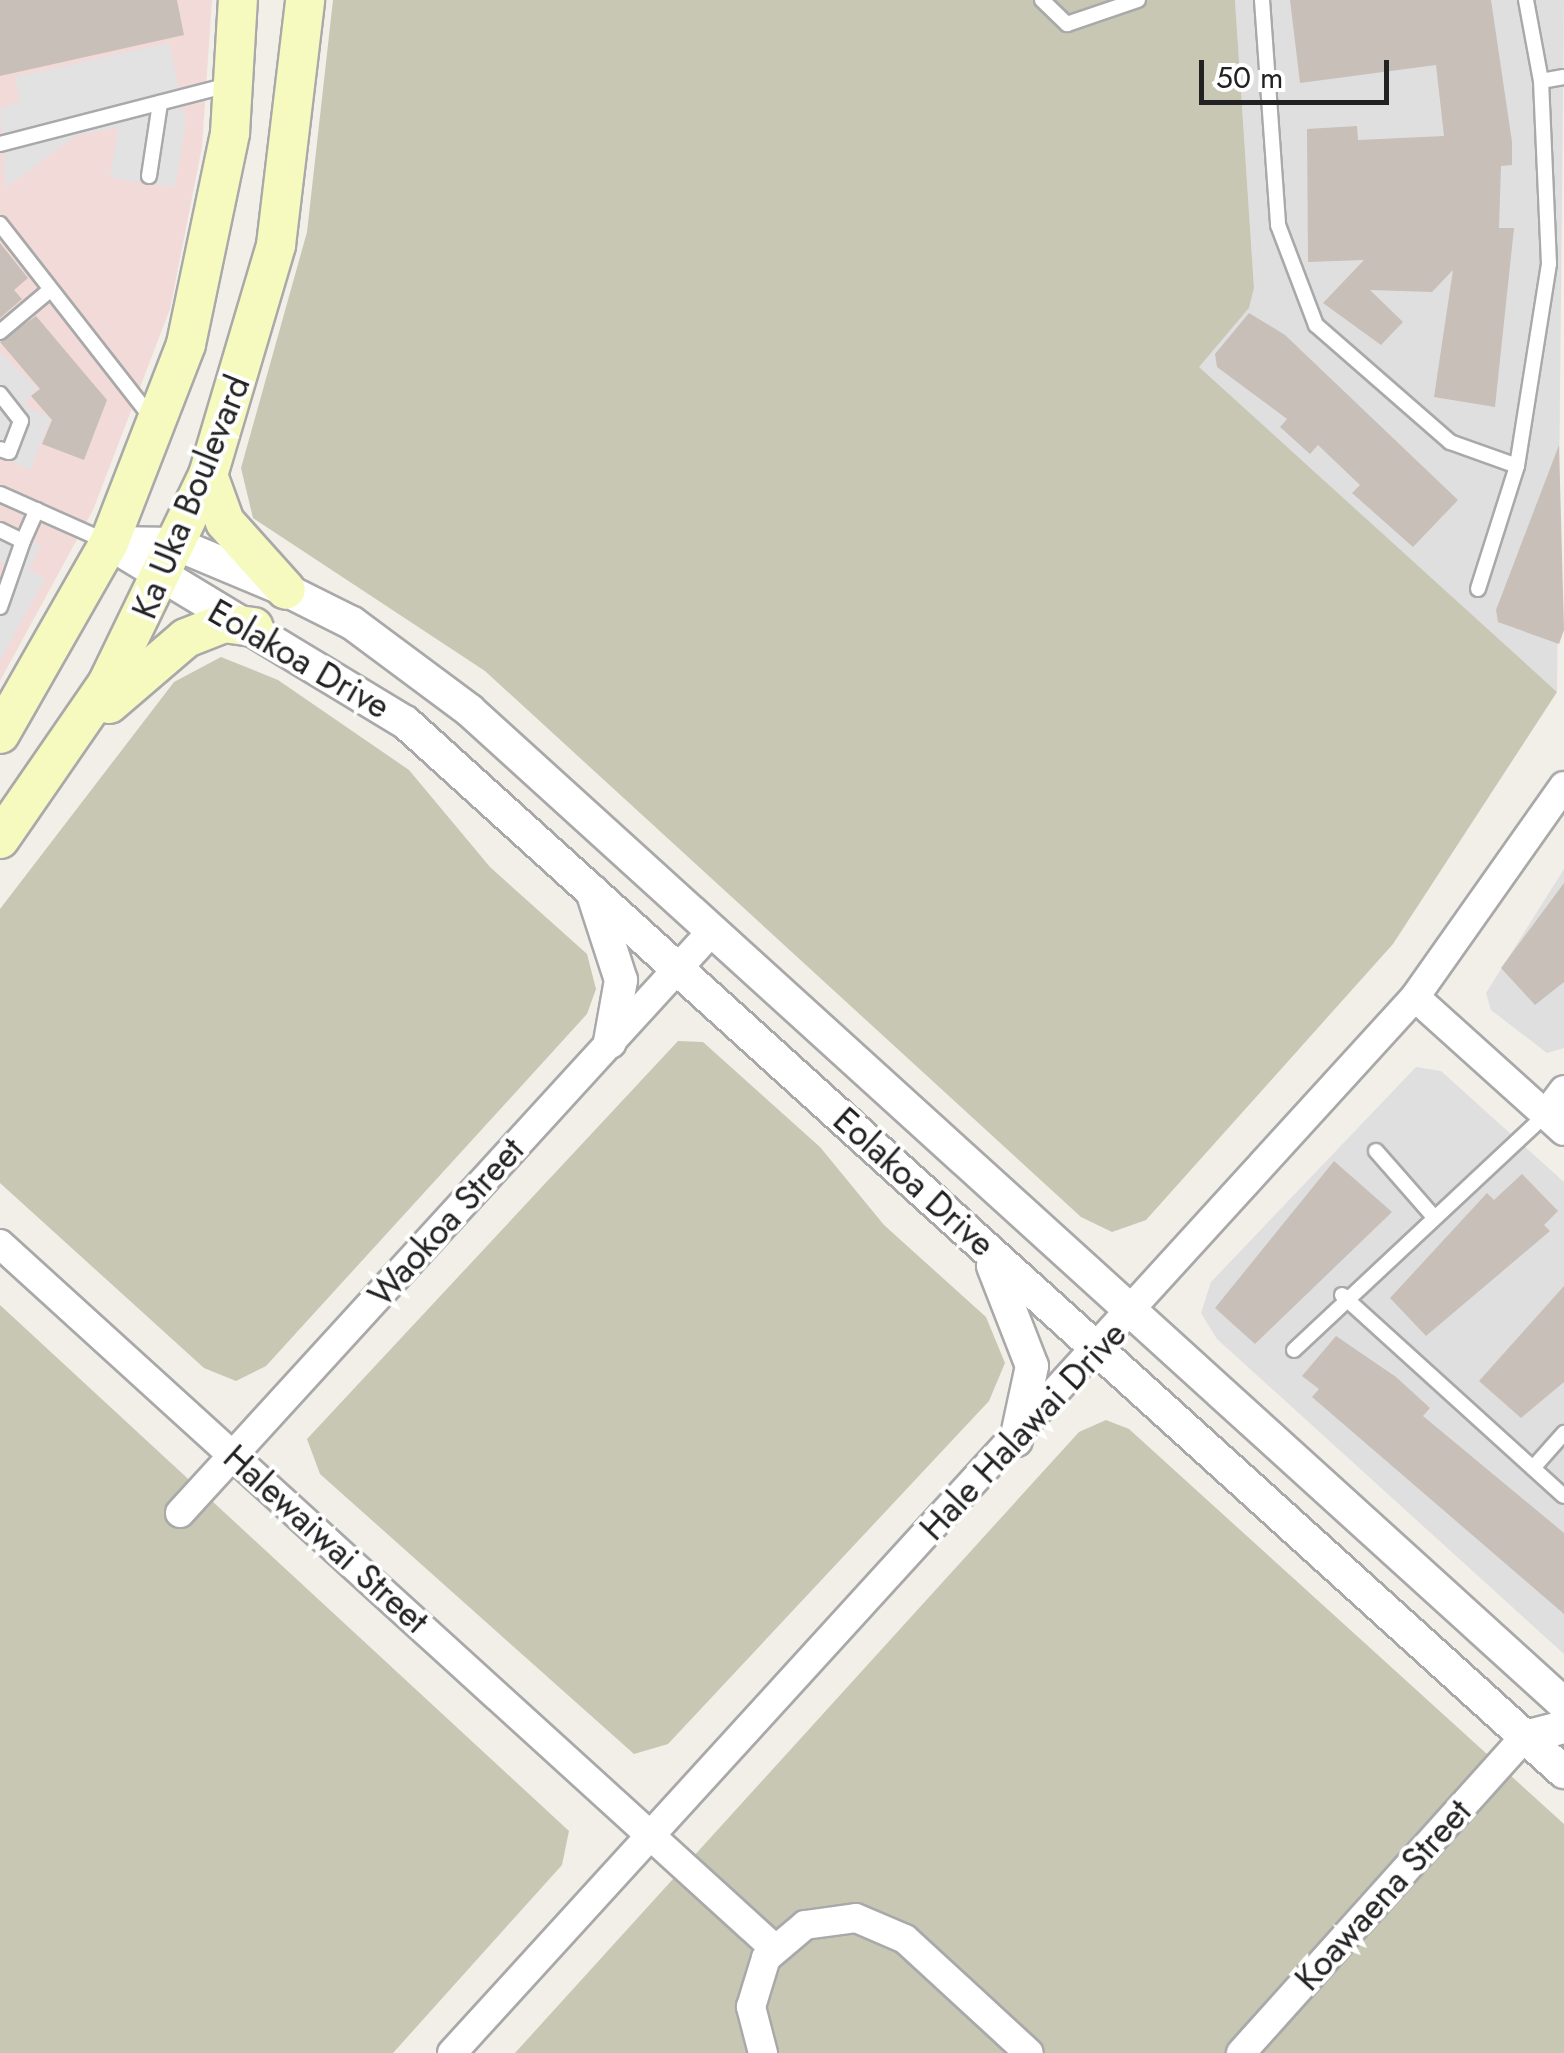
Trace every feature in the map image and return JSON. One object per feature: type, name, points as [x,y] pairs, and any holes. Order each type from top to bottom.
[{"type":"main road","name":"Ka Uka Boulevard","points":[[0,734],[109,543],[156,424],[216,219],[234,84],[238,0]]},
{"type":"main road","name":"Ka Uka Boulevard","points":[[0,839],[74,736],[160,581],[208,475],[276,244],[305,0]]},
{"type":"main road","points":[[208,475],[225,522],[286,590]]},
{"type":"main road","points":[[74,736],[186,638],[224,623],[254,627]]},
{"type":"street","name":"Eolakoa Drive","points":[[109,543],[176,544],[286,590],[352,623],[470,710],[1564,1704]]},
{"type":"street","name":"Eolakoa Drive","points":[[109,543],[160,581],[254,627],[362,688],[678,968],[1564,1772]]},
{"type":"street","name":"Hale Halawai Drive","points":[[452,2053],[1099,1349],[1415,997],[1564,786]]},
{"type":"street","points":[[592,891],[622,980],[610,1042]]},
{"type":"street","name":"Waokoa Street","points":[[180,1513],[712,931]]},
{"type":"street","points":[[1415,997],[1555,1122],[1564,1090]]},
{"type":"street","name":"Halewaiwai Street","points":[[0,1244],[651,1834]]},
{"type":"street","points":[[982,1244],[1029,1347],[1016,1440]]},
{"type":"street","points":[[1515,1660],[1530,1698],[1526,1737],[1564,1727]]},
{"type":"street","name":"Koawaena Street","points":[[1240,2053],[1526,1737]]},
{"type":"street","points":[[651,1834],[774,1948]]},
{"type":"street","points":[[763,2053],[751,2007],[774,1948],[830,1918],[880,1924],[1029,2053]]},
{"type":"lane","points":[[1042,0],[1067,24],[1138,0]]},
{"type":"lane","points":[[1262,0],[1278,225],[1316,325],[1450,442],[1517,466]]},
{"type":"lane","points":[[1478,589],[1517,466],[1549,264],[1541,81],[1526,0]]},
{"type":"lane","points":[[1541,81],[1564,78]]},
{"type":"lane","points":[[0,144],[234,84]]},
{"type":"lane","points":[[148,176],[160,103]]},
{"type":"lane","points":[[0,224],[156,424]]},
{"type":"lane","points":[[0,332],[50,290]]},
{"type":"lane","points":[[0,394],[21,421],[9,452],[0,450]]},
{"type":"lane","points":[[0,494],[109,543]]},
{"type":"lane","points":[[0,608],[37,510]]},
{"type":"lane","points":[[0,530],[23,541]]},
{"type":"lane","points":[[1294,1350],[1342,1295],[1432,1215],[1555,1122]]},
{"type":"lane","points":[[1376,1151],[1432,1215]]},
{"type":"lane","points":[[1342,1295],[1564,1496]]},
{"type":"lane","points":[[1533,1468],[1564,1433]]},
{"type":"shaded area","points":[[0,0],[212,0],[202,147],[170,309],[93,510],[0,681]]},
{"type":"shaded area","points":[[333,0],[1235,0],[1254,288],[1249,308],[1199,367],[1557,692],[1393,944],[1146,1220],[1112,1232],[1081,1217],[485,671],[253,518],[241,468],[307,232]]},
{"type":"shaded area","points":[[1235,0],[1564,0],[1557,692],[1198,367],[1249,308],[1254,288]]},
{"type":"shaded area","points":[[169,43],[186,121],[175,187],[110,178],[118,127],[75,136],[6,188],[0,109],[20,101],[15,77]]},
{"type":"shaded area","points":[[0,352],[37,388],[24,405],[51,418],[30,470],[0,456]]},
{"type":"shaded area","points":[[0,524],[41,545],[29,569],[45,579],[0,660],[0,594],[14,568],[0,561]]},
{"type":"shaded area","points":[[221,657],[278,680],[409,770],[490,867],[587,954],[596,989],[587,1014],[266,1366],[236,1381],[204,1368],[0,1183],[0,909],[174,682]]},
{"type":"shaded area","points":[[1564,869],[1564,1048],[1547,1053],[1491,1010],[1486,993]]},
{"type":"shaded area","points":[[678,1041],[703,1042],[820,1147],[884,1225],[986,1317],[1005,1363],[989,1401],[668,1744],[634,1754],[320,1474],[307,1439]]},
{"type":"shaded area","points":[[1416,1067],[1441,1071],[1564,1182],[1564,1654],[1217,1339],[1201,1313],[1211,1282]]},
{"type":"shaded area","points":[[0,1305],[569,1831],[562,1865],[393,2053],[0,2053]]},
{"type":"shaded area","points":[[1106,1420],[1129,1429],[1564,1824],[1564,2053],[515,2053],[1079,1432]]},
{"type":"building","points":[[0,0],[177,0],[184,35],[0,76]]},
{"type":"building","points":[[1290,0],[1491,0],[1512,142],[1512,165],[1501,166],[1499,228],[1514,228],[1495,407],[1434,397],[1453,270],[1432,292],[1370,290],[1403,322],[1381,345],[1323,303],[1364,260],[1308,262],[1307,129],[1357,126],[1358,140],[1444,136],[1436,65],[1300,83]]},
{"type":"building","points":[[0,243],[28,278],[14,290],[22,299],[0,318]]},
{"type":"building","points":[[1249,313],[1285,335],[1458,500],[1413,547],[1352,493],[1360,485],[1318,445],[1310,454],[1280,427],[1287,419],[1217,367],[1215,354]]},
{"type":"building","points":[[36,316],[107,400],[84,460],[42,444],[52,420],[31,396],[40,389],[0,342]]},
{"type":"building","points":[[1559,445],[1564,630],[1559,644],[1498,622],[1496,610]]},
{"type":"building","points":[[1564,883],[1564,982],[1535,1005],[1501,968]]},
{"type":"building","points":[[1334,1161],[1392,1212],[1255,1344],[1215,1308]]},
{"type":"building","points":[[1522,1174],[1558,1211],[1544,1225],[1550,1231],[1426,1336],[1390,1298],[1487,1193],[1494,1200]]},
{"type":"building","points":[[1564,1286],[1564,1382],[1521,1418],[1479,1381]]},
{"type":"building","points":[[1336,1336],[1396,1377],[1430,1408],[1423,1416],[1564,1533],[1564,1614],[1312,1397],[1319,1389],[1302,1376]]}]
